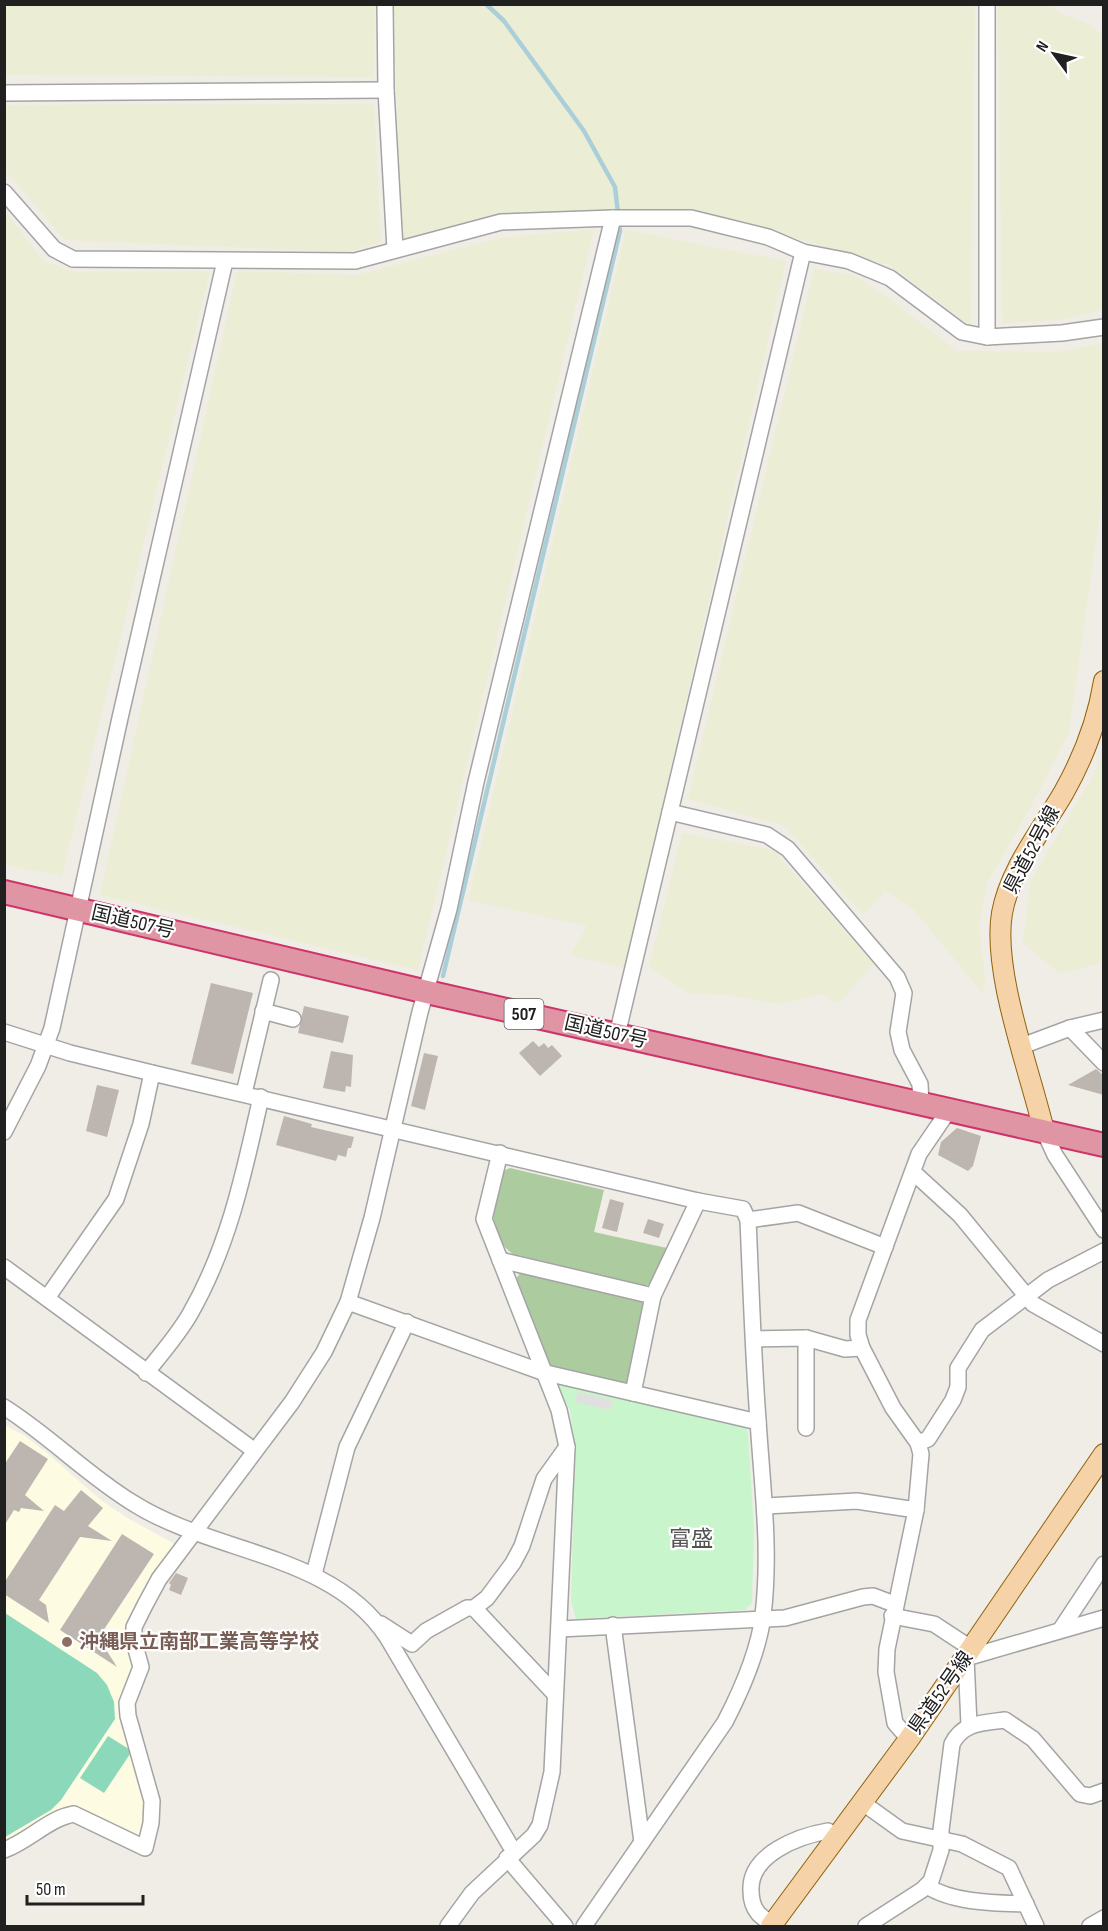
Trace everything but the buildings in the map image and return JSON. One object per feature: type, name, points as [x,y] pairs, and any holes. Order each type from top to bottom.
[{"type":"highway","name":"国道507号","points":[[4,892],[427,992],[1104,1145]]},
{"type":"main road","name":"県道52号線","points":[[1044,1131],[1001,955],[1002,912],[1023,859],[1075,771],[1094,721],[1104,681]]},
{"type":"main road","name":"県道52号線","points":[[772,1925],[909,1739],[1104,1454]]},
{"type":"street","points":[[385,4],[386,90],[395,249]]},
{"type":"street","points":[[987,4],[987,337]]},
{"type":"street","points":[[4,93],[386,90]]},
{"type":"street","points":[[4,192],[54,249],[73,259],[354,261],[501,222],[691,218],[768,237],[803,252],[849,261],[890,278],[962,332],[987,337],[1062,333],[1104,327]]},
{"type":"street","points":[[4,1850],[35,1834],[63,1815],[74,1814],[145,1848],[151,1823],[152,1801],[128,1716],[127,1703],[141,1667],[134,1642],[134,1627],[159,1579],[292,1402],[324,1352],[348,1302],[372,1218],[391,1128],[449,909],[476,782],[613,218]]},
{"type":"street","points":[[617,1035],[803,252]]},
{"type":"street","points":[[4,1132],[46,1047],[225,261]]},
{"type":"street","points":[[670,812],[767,835],[788,849],[897,977],[904,993],[898,1032],[902,1050],[920,1084],[921,1104]]},
{"type":"street","points":[[244,1093],[271,980]]},
{"type":"street","points":[[263,1011],[293,1019]]},
{"type":"street","points":[[1022,1046],[1070,1028],[1104,1020]]},
{"type":"street","points":[[1070,1028],[1104,1063]]},
{"type":"street","points":[[4,1032],[46,1047],[152,1073],[698,1201],[743,1209],[748,1220],[758,1422],[766,1506],[767,1559],[763,1617],[739,1694],[725,1722],[584,1926]]},
{"type":"street","points":[[46,1298],[116,1199],[141,1124],[152,1073]]},
{"type":"street","points":[[146,1373],[189,1316],[213,1269],[232,1222],[261,1097]]},
{"type":"street","points":[[909,1739],[895,1723],[886,1672],[886,1649],[916,1510],[922,1467],[918,1443],[893,1408],[862,1348],[858,1335],[858,1320],[924,1144],[949,1110]]},
{"type":"street","points":[[1044,1131],[1054,1155],[1104,1230]]},
{"type":"street","points":[[448,1926],[472,1893],[534,1834],[540,1825],[552,1773],[567,1447],[559,1410],[542,1372],[484,1219],[500,1153]]},
{"type":"street","points":[[913,1172],[960,1215],[1025,1296],[1046,1313],[1104,1344]]},
{"type":"street","points":[[633,1393],[653,1296],[698,1201]]},
{"type":"street","points":[[748,1220],[798,1213],[885,1247]]},
{"type":"street","points":[[918,1443],[928,1439],[953,1400],[958,1387],[957,1368],[982,1330],[1025,1296],[1074,1265],[1104,1251]]},
{"type":"street","points":[[500,1260],[653,1296]]},
{"type":"street","points":[[4,1267],[255,1451]]},
{"type":"street","points":[[348,1302],[542,1372],[758,1422]]},
{"type":"street","points":[[314,1574],[346,1447],[407,1322]]},
{"type":"street","points":[[754,1339],[806,1338],[845,1349],[862,1348]]},
{"type":"street","points":[[806,1338],[806,1428]]},
{"type":"street","points":[[4,1407],[133,1503],[192,1533],[314,1574],[351,1597],[377,1622],[412,1644],[432,1627],[467,1608],[474,1608],[487,1598],[513,1563],[522,1546],[544,1479],[567,1447]]},
{"type":"street","points":[[766,1506],[857,1501],[916,1510]]},
{"type":"street","points":[[1061,1629],[1104,1564]]},
{"type":"street","points":[[559,1629],[763,1617],[785,1618],[873,1596],[893,1610],[934,1624],[969,1653]]},
{"type":"street","points":[[474,1608],[554,1693]]},
{"type":"street","points":[[969,1653],[1104,1618]]},
{"type":"street","points":[[377,1622],[511,1855],[565,1926]]},
{"type":"street","points":[[613,1625],[642,1842]]},
{"type":"street","points":[[969,1653],[969,1725]]},
{"type":"street","points":[[866,1926],[927,1886],[938,1867],[952,1744],[957,1734],[969,1725],[1005,1720],[1033,1739],[1080,1794],[1090,1796],[1104,1791]]},
{"type":"street","points":[[863,1803],[902,1831],[962,1844],[1009,1868],[1036,1926]]},
{"type":"street","points":[[772,1925],[758,1913],[752,1900],[753,1875],[759,1866],[779,1848],[812,1833],[828,1831],[837,1837]]},
{"type":"street","points":[[927,1886],[951,1895],[1000,1903],[1026,1904]]},
{"type":"street","points":[[1090,1926],[1104,1918]]},
{"type":"shaded area","points":[[5,4],[375,5],[374,77],[5,75]]},
{"type":"shaded area","points":[[394,5],[975,5],[971,326],[890,265],[693,209],[500,213],[401,239]]},
{"type":"shaded area","points":[[998,5],[1054,5],[1056,11],[1090,25],[1103,35],[1103,310],[1058,320],[1002,323]]},
{"type":"shaded area","points":[[374,104],[381,242],[348,252],[65,240],[13,179],[5,174],[5,105]]},
{"type":"shaded area","points":[[5,211],[44,262],[76,272],[210,271],[62,876],[5,865]]},
{"type":"shaded area","points":[[594,229],[418,970],[100,895],[237,271],[356,275],[500,238]]},
{"type":"shaded area","points":[[626,230],[786,261],[625,968],[570,955],[587,926],[468,900]]},
{"type":"shaded area","points":[[814,269],[853,275],[887,297],[957,351],[1056,352],[1103,343],[1103,491],[1069,732],[1036,797],[987,883],[979,925],[985,977],[983,994],[914,910],[885,891],[863,915],[785,826],[688,799]]},
{"type":"shaded area","points":[[1103,751],[1103,962],[1060,974],[1023,943],[1031,880],[1094,774]]},
{"type":"shaded area","points":[[682,833],[773,850],[874,964],[838,1004],[822,994],[778,1004],[730,995],[690,994],[649,967]]},
{"type":"shaded area","points":[[578,1392],[613,1400],[610,1410],[575,1402]]},
{"type":"shaded area","name":"沖縄県立南部工業高等学校","points":[[4,1425],[22,1434],[46,1452],[102,1501],[173,1543],[175,1549],[154,1576],[129,1682],[147,1801],[143,1835],[137,1838],[82,1811],[5,1846]]},
{"type":"green space","points":[[510,1168],[604,1190],[594,1232],[667,1248],[651,1283],[644,1287],[515,1256],[498,1237],[494,1217],[503,1171]]},
{"type":"green space","points":[[522,1271],[643,1300],[646,1304],[630,1381],[624,1385],[555,1369],[546,1364],[514,1281]]},
{"type":"green space","points":[[555,1382],[744,1425],[748,1432],[754,1530],[752,1603],[745,1610],[576,1619],[571,1601],[575,1448],[570,1410]]},
{"type":"green space","points":[[5,1613],[97,1673],[107,1685],[114,1702],[115,1719],[61,1800],[51,1810],[5,1837]]},
{"type":"green space","points":[[108,1736],[132,1751],[104,1793],[80,1778]]},
{"type":"waterway","points":[[443,976],[620,231],[615,187],[584,131],[504,21],[486,4]]},
{"type":"place","name":"沖縄県立南部工業高等学校","points":[[67,1642]]},
{"type":"district","name":"富盛","points":[[691,1539]]}]
